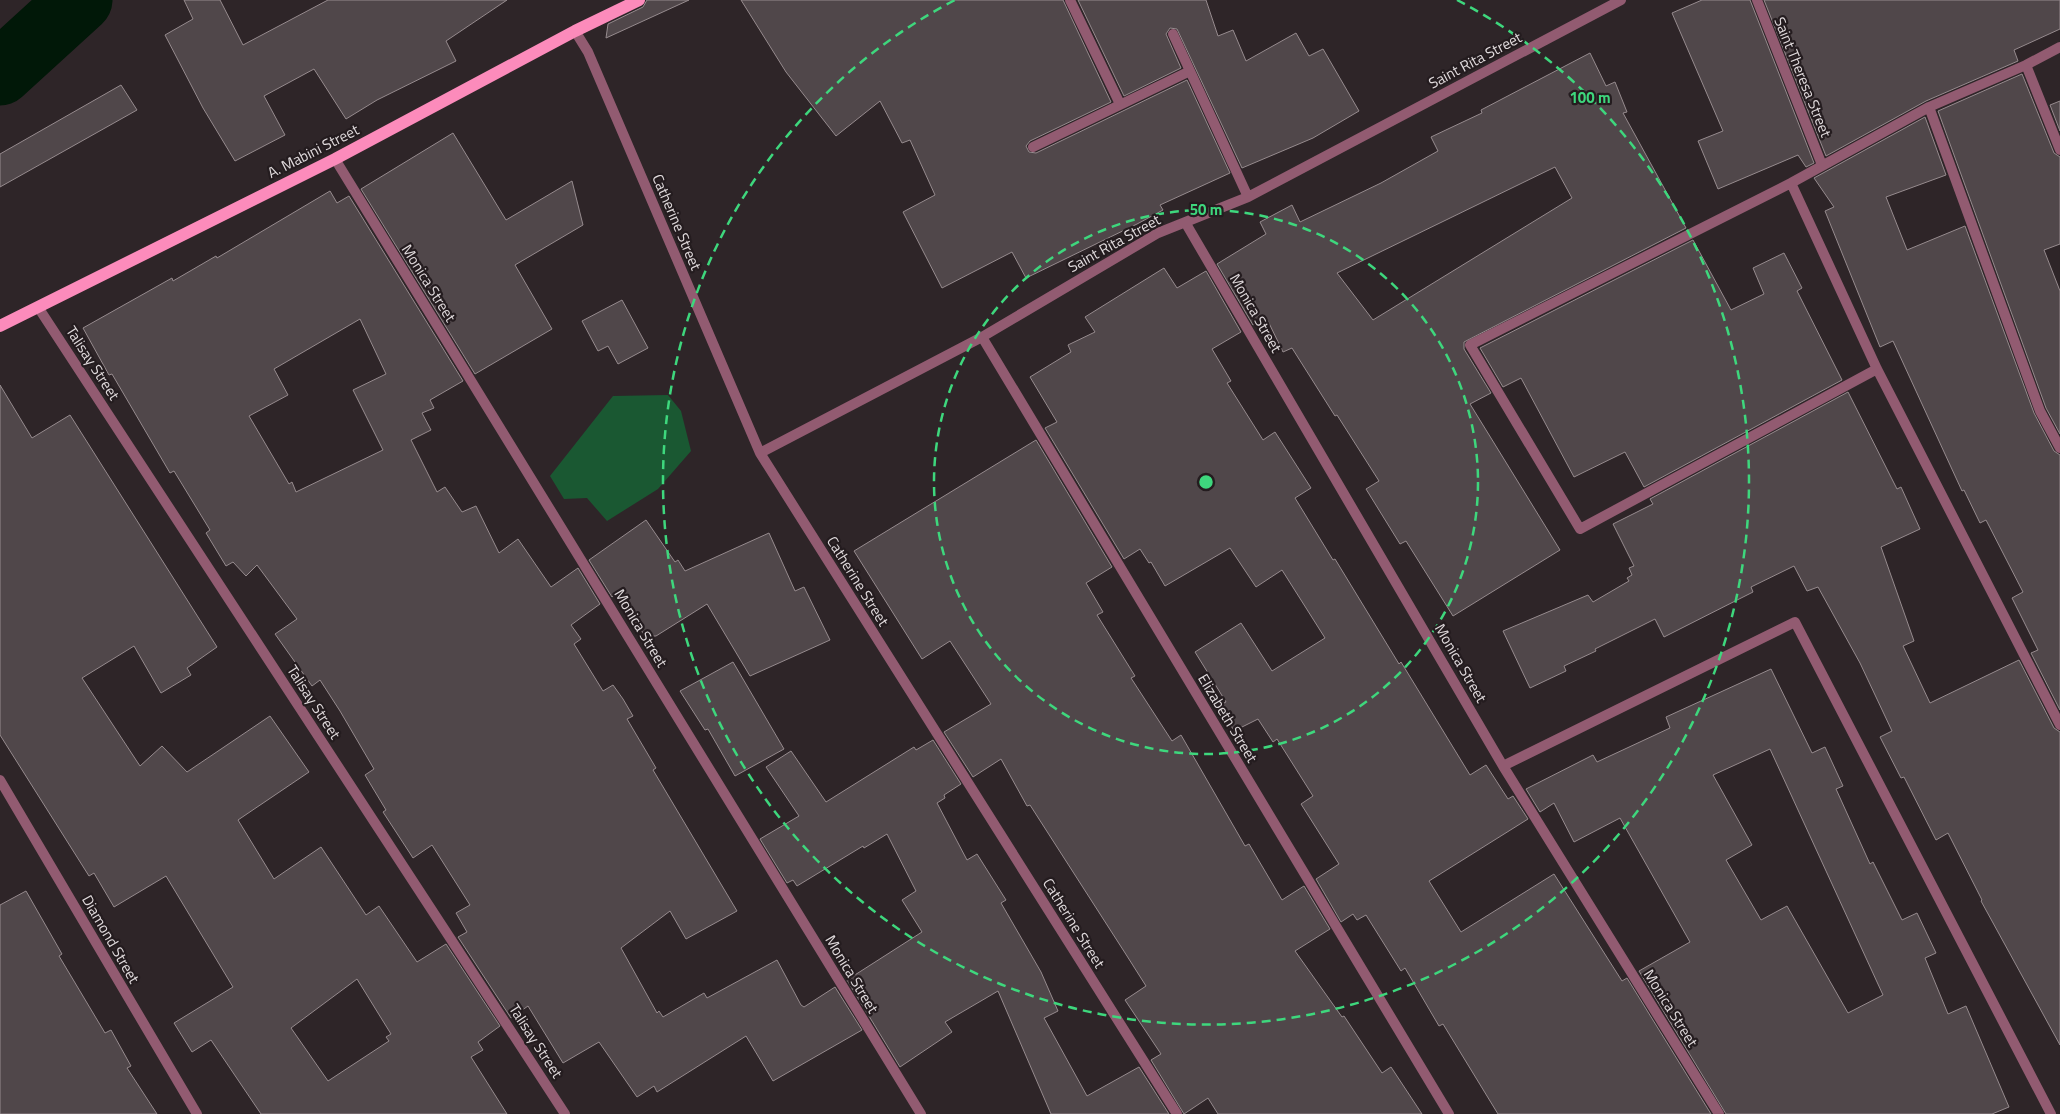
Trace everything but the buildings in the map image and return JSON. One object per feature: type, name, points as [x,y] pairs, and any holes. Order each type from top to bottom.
[{"type":"main road","name":"A. Mabini Street","points":[[0,326],[335,159],[575,31],[638,0]]},
{"type":"street","points":[[1070,0],[1120,104]]},
{"type":"street","name":"Saint Rita Street","points":[[760,453],[982,337],[1158,232],[1248,197],[1621,0]]},
{"type":"street","name":"Saint Theresa Street","points":[[1757,0],[1822,164]]},
{"type":"street","name":"Catherine Street","points":[[575,31],[588,52],[760,453],[1177,1114]]},
{"type":"street","points":[[1173,34],[1248,197]]},
{"type":"street","points":[[1877,370],[1580,529],[1470,345],[1791,183],[1822,164],[1929,107],[2026,65],[2060,48]]},
{"type":"street","points":[[2026,65],[2060,150]]},
{"type":"street","points":[[1033,148],[1190,71]]},
{"type":"street","points":[[1929,107],[2040,411],[2060,448]]},
{"type":"street","name":"Monica Street","points":[[335,159],[920,1114]]},
{"type":"street","points":[[1791,183],[1877,370],[2060,725]]},
{"type":"street","name":"Monica Street","points":[[1186,222],[1503,766],[1719,1114]]},
{"type":"street","name":"Talisay Street","points":[[38,307],[566,1114]]},
{"type":"street","name":"Elizabeth Street","points":[[982,337],[1449,1114]]},
{"type":"street","points":[[1503,766],[1795,622],[2052,1114]]},
{"type":"street","name":"Diamond Street","points":[[0,780],[197,1114]]},
{"type":"green space","points":[[668,395],[681,411],[691,451],[658,489],[607,521],[587,498],[564,499],[550,476],[613,396]]},
{"type":"waterway","points":[[0,73],[80,0]]}]
